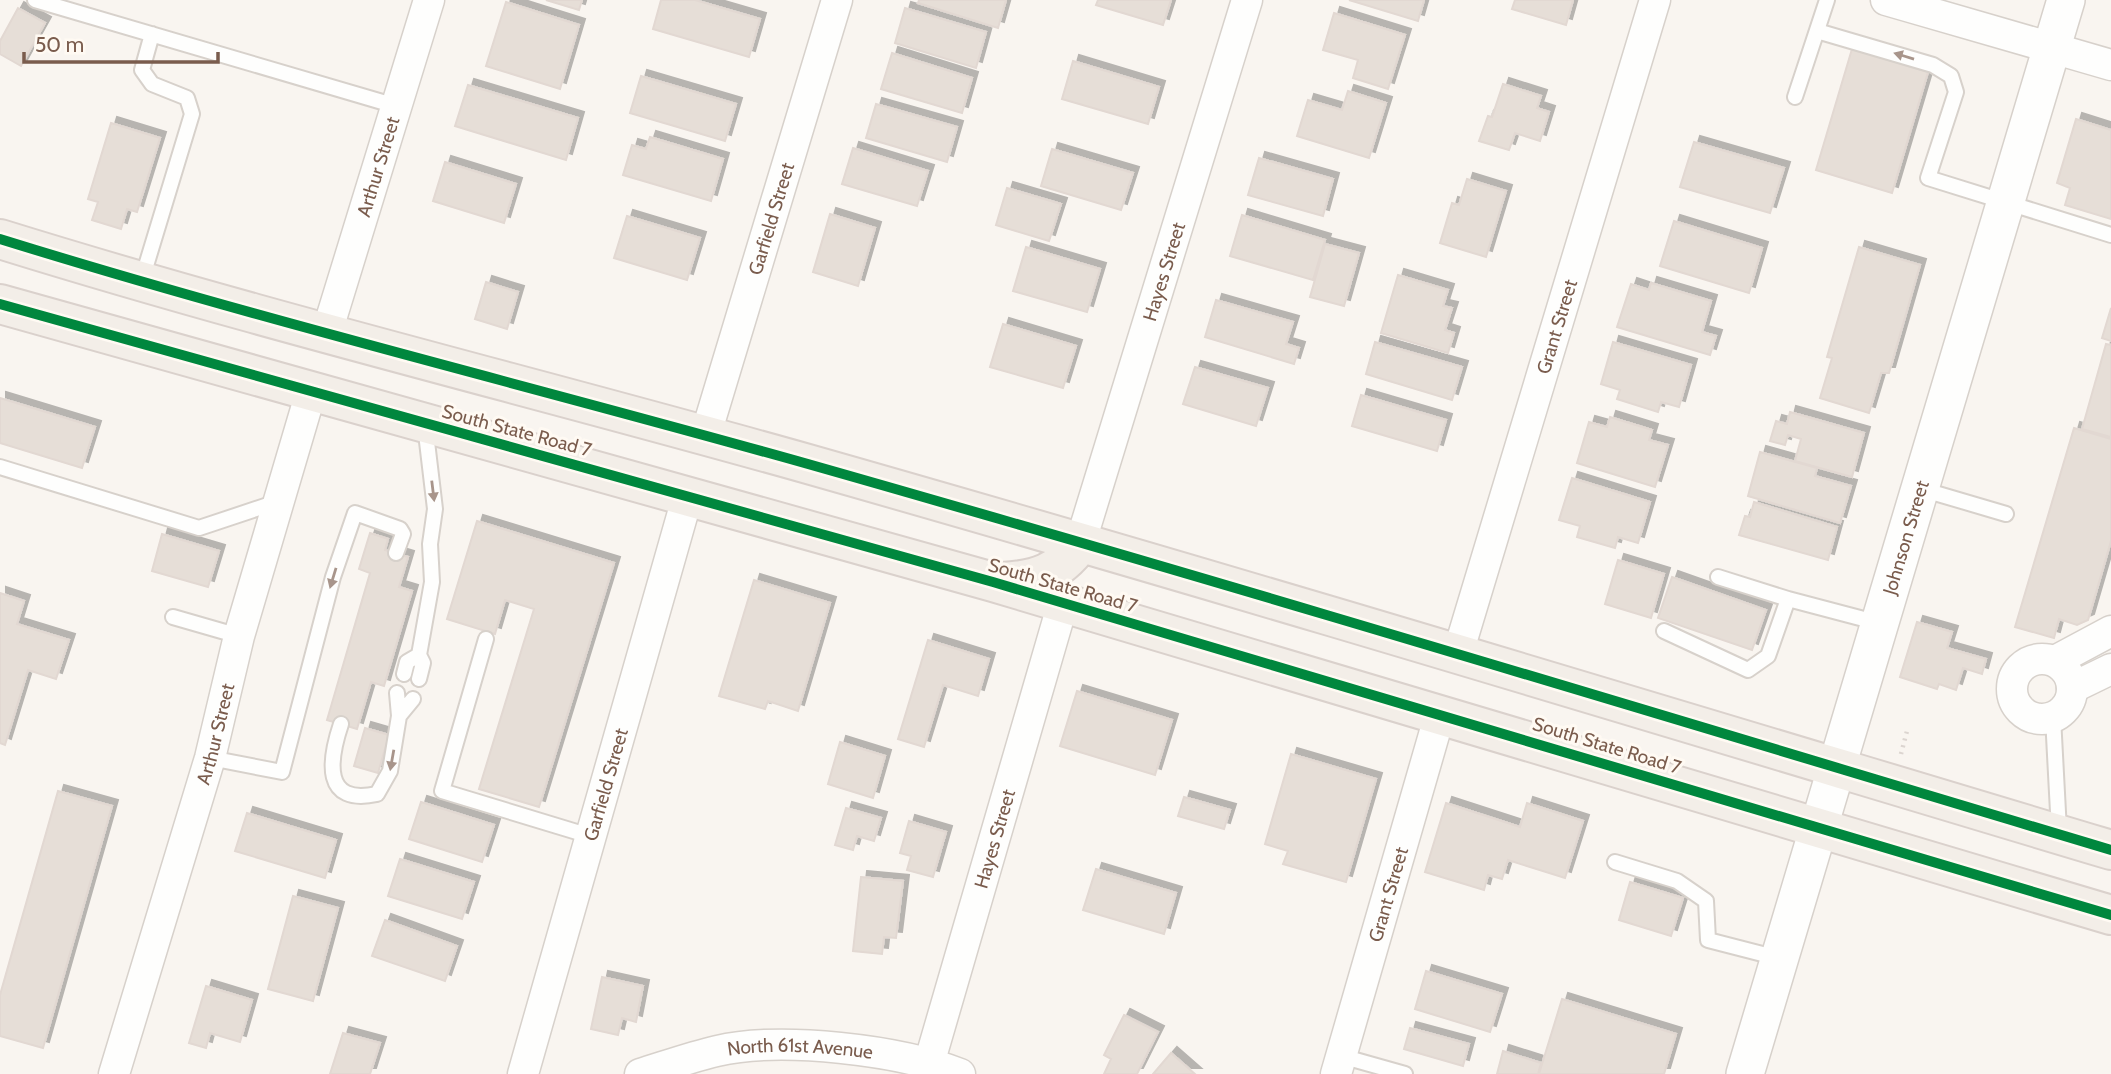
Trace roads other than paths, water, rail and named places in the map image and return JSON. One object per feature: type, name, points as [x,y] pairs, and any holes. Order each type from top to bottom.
[{"type":"main road","points":[[8,245],[142,280],[1143,561],[2111,850]]},
{"type":"main road","name":"South State Road 7","points":[[0,304],[993,582],[2111,915]]},
{"type":"main road","points":[[993,582],[1027,580],[1050,574],[1068,560],[1080,544]]},
{"type":"main road","points":[[1062,603],[1075,586],[1093,574],[1143,561]]},
{"type":"street","name":"Arthur Street","points":[[327,332],[429,0]]},
{"type":"street","name":"Garfield Street","points":[[705,437],[837,0]]},
{"type":"street","name":"Hayes Street","points":[[1080,544],[1247,0]]},
{"type":"street","name":"Grant Street","points":[[1458,653],[1656,0]]},
{"type":"street","points":[[1886,0],[1958,15],[2051,48],[2111,65]]},
{"type":"street","name":"Johnson Street","points":[[1745,1074],[2066,0]]},
{"type":"street","name":"Arthur Street","points":[[114,1074],[210,758],[239,636],[311,392]]},
{"type":"street","name":"Garfield Street","points":[[523,1074],[688,495]]},
{"type":"street","name":"Hayes Street","points":[[928,1068],[1062,603]]},
{"type":"street","points":[[2055,661],[2111,631]]},
{"type":"street","points":[[2045,659],[2055,661],[2067,672],[2072,688],[2067,705],[2053,717],[2043,719],[2024,713],[2013,697],[2012,688],[2014,678],[2027,663],[2045,659]]},
{"type":"street","points":[[2072,688],[2111,668]]},
{"type":"street","name":"Grant Street","points":[[1339,1065],[1440,714]]},
{"type":"street","name":"North 61st Avenue","points":[[640,1074],[720,1051],[811,1045],[960,1074]]},
{"type":"lane","points":[[35,0],[396,106]]},
{"type":"lane","points":[[1795,97],[1827,0]]},
{"type":"lane","points":[[1817,31],[1933,65],[1951,76],[1956,92],[1928,178],[2111,235]]},
{"type":"lane","points":[[142,280],[192,114],[187,97],[152,84],[142,70],[152,34]]},
{"type":"lane","points":[[412,676],[423,663],[419,655],[432,582],[430,544],[435,509],[424,423]]},
{"type":"lane","points":[[0,467],[199,528],[277,502]]},
{"type":"lane","points":[[1920,488],[2006,514]]},
{"type":"lane","points":[[210,758],[282,772],[333,577],[355,513],[400,528],[403,534],[396,553]]},
{"type":"lane","points":[[1718,577],[1880,623]]},
{"type":"lane","points":[[1664,631],[1748,670],[1768,656],[1788,599]]},
{"type":"lane","points":[[173,617],[239,636]]},
{"type":"lane","points":[[486,639],[442,791],[590,836]]},
{"type":"lane","points":[[341,724],[330,763],[333,780],[343,790],[360,798],[377,794],[390,771],[399,716],[397,693]]},
{"type":"lane","points":[[399,716],[413,699]]},
{"type":"lane","points":[[2053,717],[2059,835]]},
{"type":"lane","points":[[1615,862],[1677,881],[1706,901],[1708,940],[1779,959]]},
{"type":"lane","points":[[1339,1065],[1405,1074]]}]
